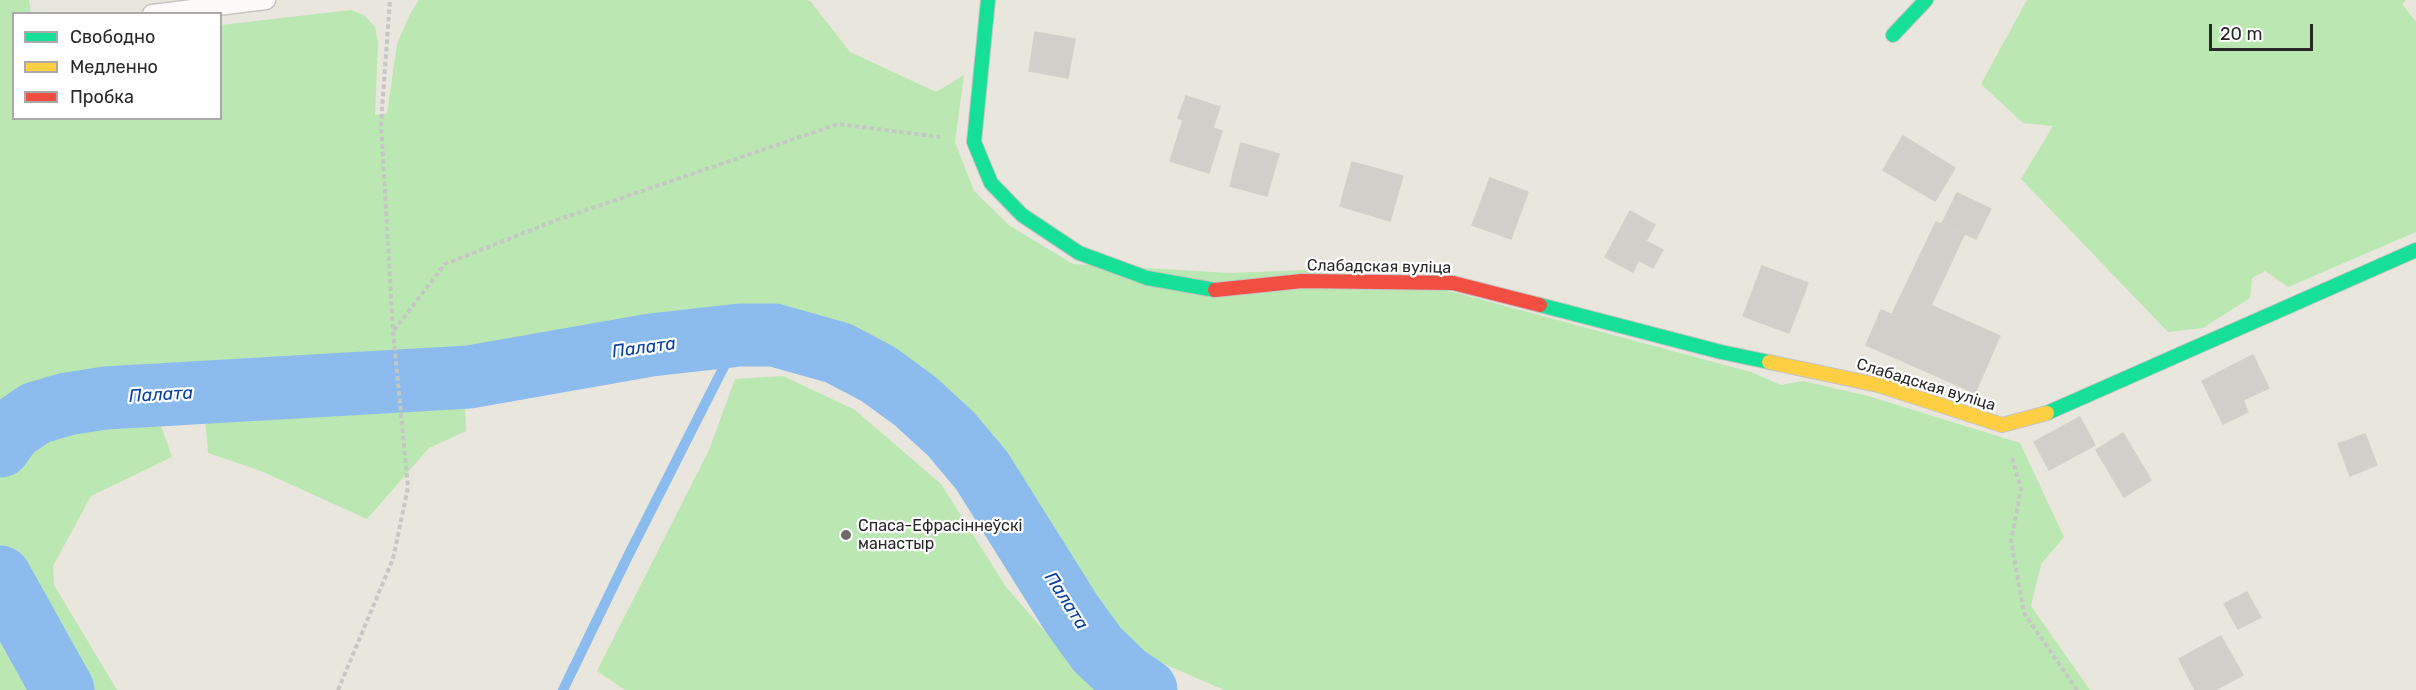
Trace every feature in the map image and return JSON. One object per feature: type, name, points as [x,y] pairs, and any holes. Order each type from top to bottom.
[{"type":"street","name":"Слабадская вуліца","points":[[988,0],[974,142],[991,183],[1022,215],[1079,253],[1147,278],[1220,291],[1302,281],[1453,284],[1721,352],[1878,385],[2002,425]]},
{"type":"street","points":[[1893,34],[1926,0]]},
{"type":"street","points":[[2002,425],[2039,416],[2416,250]]},
{"type":"lane","points":[[168,12],[266,0]]},
{"type":"path","points":[[338,690],[393,559],[408,487],[393,331],[381,123],[390,0]]},
{"type":"path","points":[[393,331],[445,264],[554,221],[838,124],[974,142]]},
{"type":"path","points":[[2002,425],[2021,489],[2011,541],[2024,613],[2077,690]]},
{"type":"green space","points":[[0,0],[29,0],[31,12],[12,12],[12,120],[222,120],[222,25],[351,10],[364,15],[375,27],[378,43],[375,115],[387,114],[397,44],[419,0],[807,0],[811,2],[850,52],[936,92],[964,75],[955,142],[974,191],[1010,226],[1073,264],[1230,273],[1305,270],[1453,292],[1751,372],[1781,385],[1803,381],[1868,396],[2020,443],[2064,537],[2041,564],[2031,606],[2090,690],[1224,690],[1146,656],[1117,629],[1068,556],[1007,454],[972,415],[934,380],[892,352],[847,330],[762,309],[674,320],[561,344],[82,378],[18,391],[0,406]]},
{"type":"green space","points":[[2027,0],[2406,0],[2402,4],[2416,22],[2416,232],[2288,287],[2265,271],[2252,278],[2250,298],[2203,328],[2168,332],[2021,179],[2053,126],[2023,123],[1981,84]]},
{"type":"green space","name":"Спаса-Ефрасіннеўскі манастыр","points":[[783,376],[855,410],[941,484],[1006,587],[1096,690],[625,690],[597,671],[709,450],[735,379]]},
{"type":"green space","points":[[465,402],[466,431],[429,448],[367,519],[261,471],[208,453],[205,416]]},
{"type":"green space","points":[[157,414],[172,457],[91,496],[53,566],[54,585],[117,690],[53,690],[0,588],[0,586],[22,585],[0,548],[0,469],[22,439],[44,425],[76,415]]},
{"type":"green space","points":[[0,643],[29,690],[0,690]]},
{"type":"building","points":[[1035,32],[1075,39],[1068,78],[1029,71]]},
{"type":"building","points":[[1186,96],[1220,107],[1213,128],[1222,131],[1209,173],[1170,161],[1183,120],[1178,118]]},
{"type":"building","points":[[1903,136],[1955,168],[1935,201],[1883,170]]},
{"type":"building","points":[[1241,143],[1279,154],[1267,196],[1230,186]]},
{"type":"building","points":[[1352,162],[1403,176],[1390,221],[1340,206]]},
{"type":"building","points":[[1490,178],[1528,192],[1511,239],[1472,225]]},
{"type":"building","points":[[1957,193],[1991,209],[1976,239],[1942,223]]},
{"type":"building","points":[[1630,211],[1655,225],[1646,241],[1663,250],[1653,268],[1639,260],[1633,272],[1605,257]]},
{"type":"building","points":[[1936,222],[1964,235],[1921,327],[1892,314]]},
{"type":"building","points":[[1762,266],[1808,283],[1789,333],[1743,316]]},
{"type":"building","points":[[1930,305],[2000,336],[1975,393],[1905,362]]},
{"type":"building","points":[[1881,310],[1921,327],[1905,362],[1866,345]]},
{"type":"building","points":[[2253,355],[2269,388],[2243,400],[2248,412],[2223,424],[2202,381]]},
{"type":"building","points":[[2080,417],[2095,445],[2049,470],[2034,442]]},
{"type":"building","points":[[2123,433],[2151,480],[2124,497],[2096,450]]},
{"type":"building","points":[[2365,434],[2377,465],[2350,476],[2338,444]]},
{"type":"building","points":[[2247,592],[2261,617],[2238,629],[2224,604]]},
{"type":"building","points":[[2221,636],[2243,675],[2215,690],[2195,690],[2179,659]]},
{"type":"waterway","points":[[563,690],[740,335]]},
{"type":"waterway","name":"Палата","points":[[0,446],[11,430],[36,413],[67,404],[105,398],[469,377],[651,345],[740,335],[774,335],[838,353],[878,374],[915,401],[951,434],[982,471],[1071,613],[1097,649],[1125,676],[1146,690]]},
{"type":"waterway","name":"Палата","points":[[0,577],[63,690]]},
{"type":"traffic: fast","points":[[988,0],[974,142],[991,183],[1022,215],[1079,253],[1147,278],[1215,290]]},
{"type":"traffic: fast","points":[[1893,35],[1926,0]]},
{"type":"traffic: fast","points":[[2047,413],[2416,250]]},
{"type":"traffic: fast","points":[[1540,305],[1721,352],[1769,362]]},
{"type":"traffic: slow","points":[[1769,362],[1878,385],[2002,425],[2047,413]]},
{"type":"traffic: jam","points":[[1215,290],[1302,281],[1453,283],[1540,305]]},
{"type":"place","name":"Спаса-Ефрасіннеўскі манастыр","points":[[846,535]]}]
